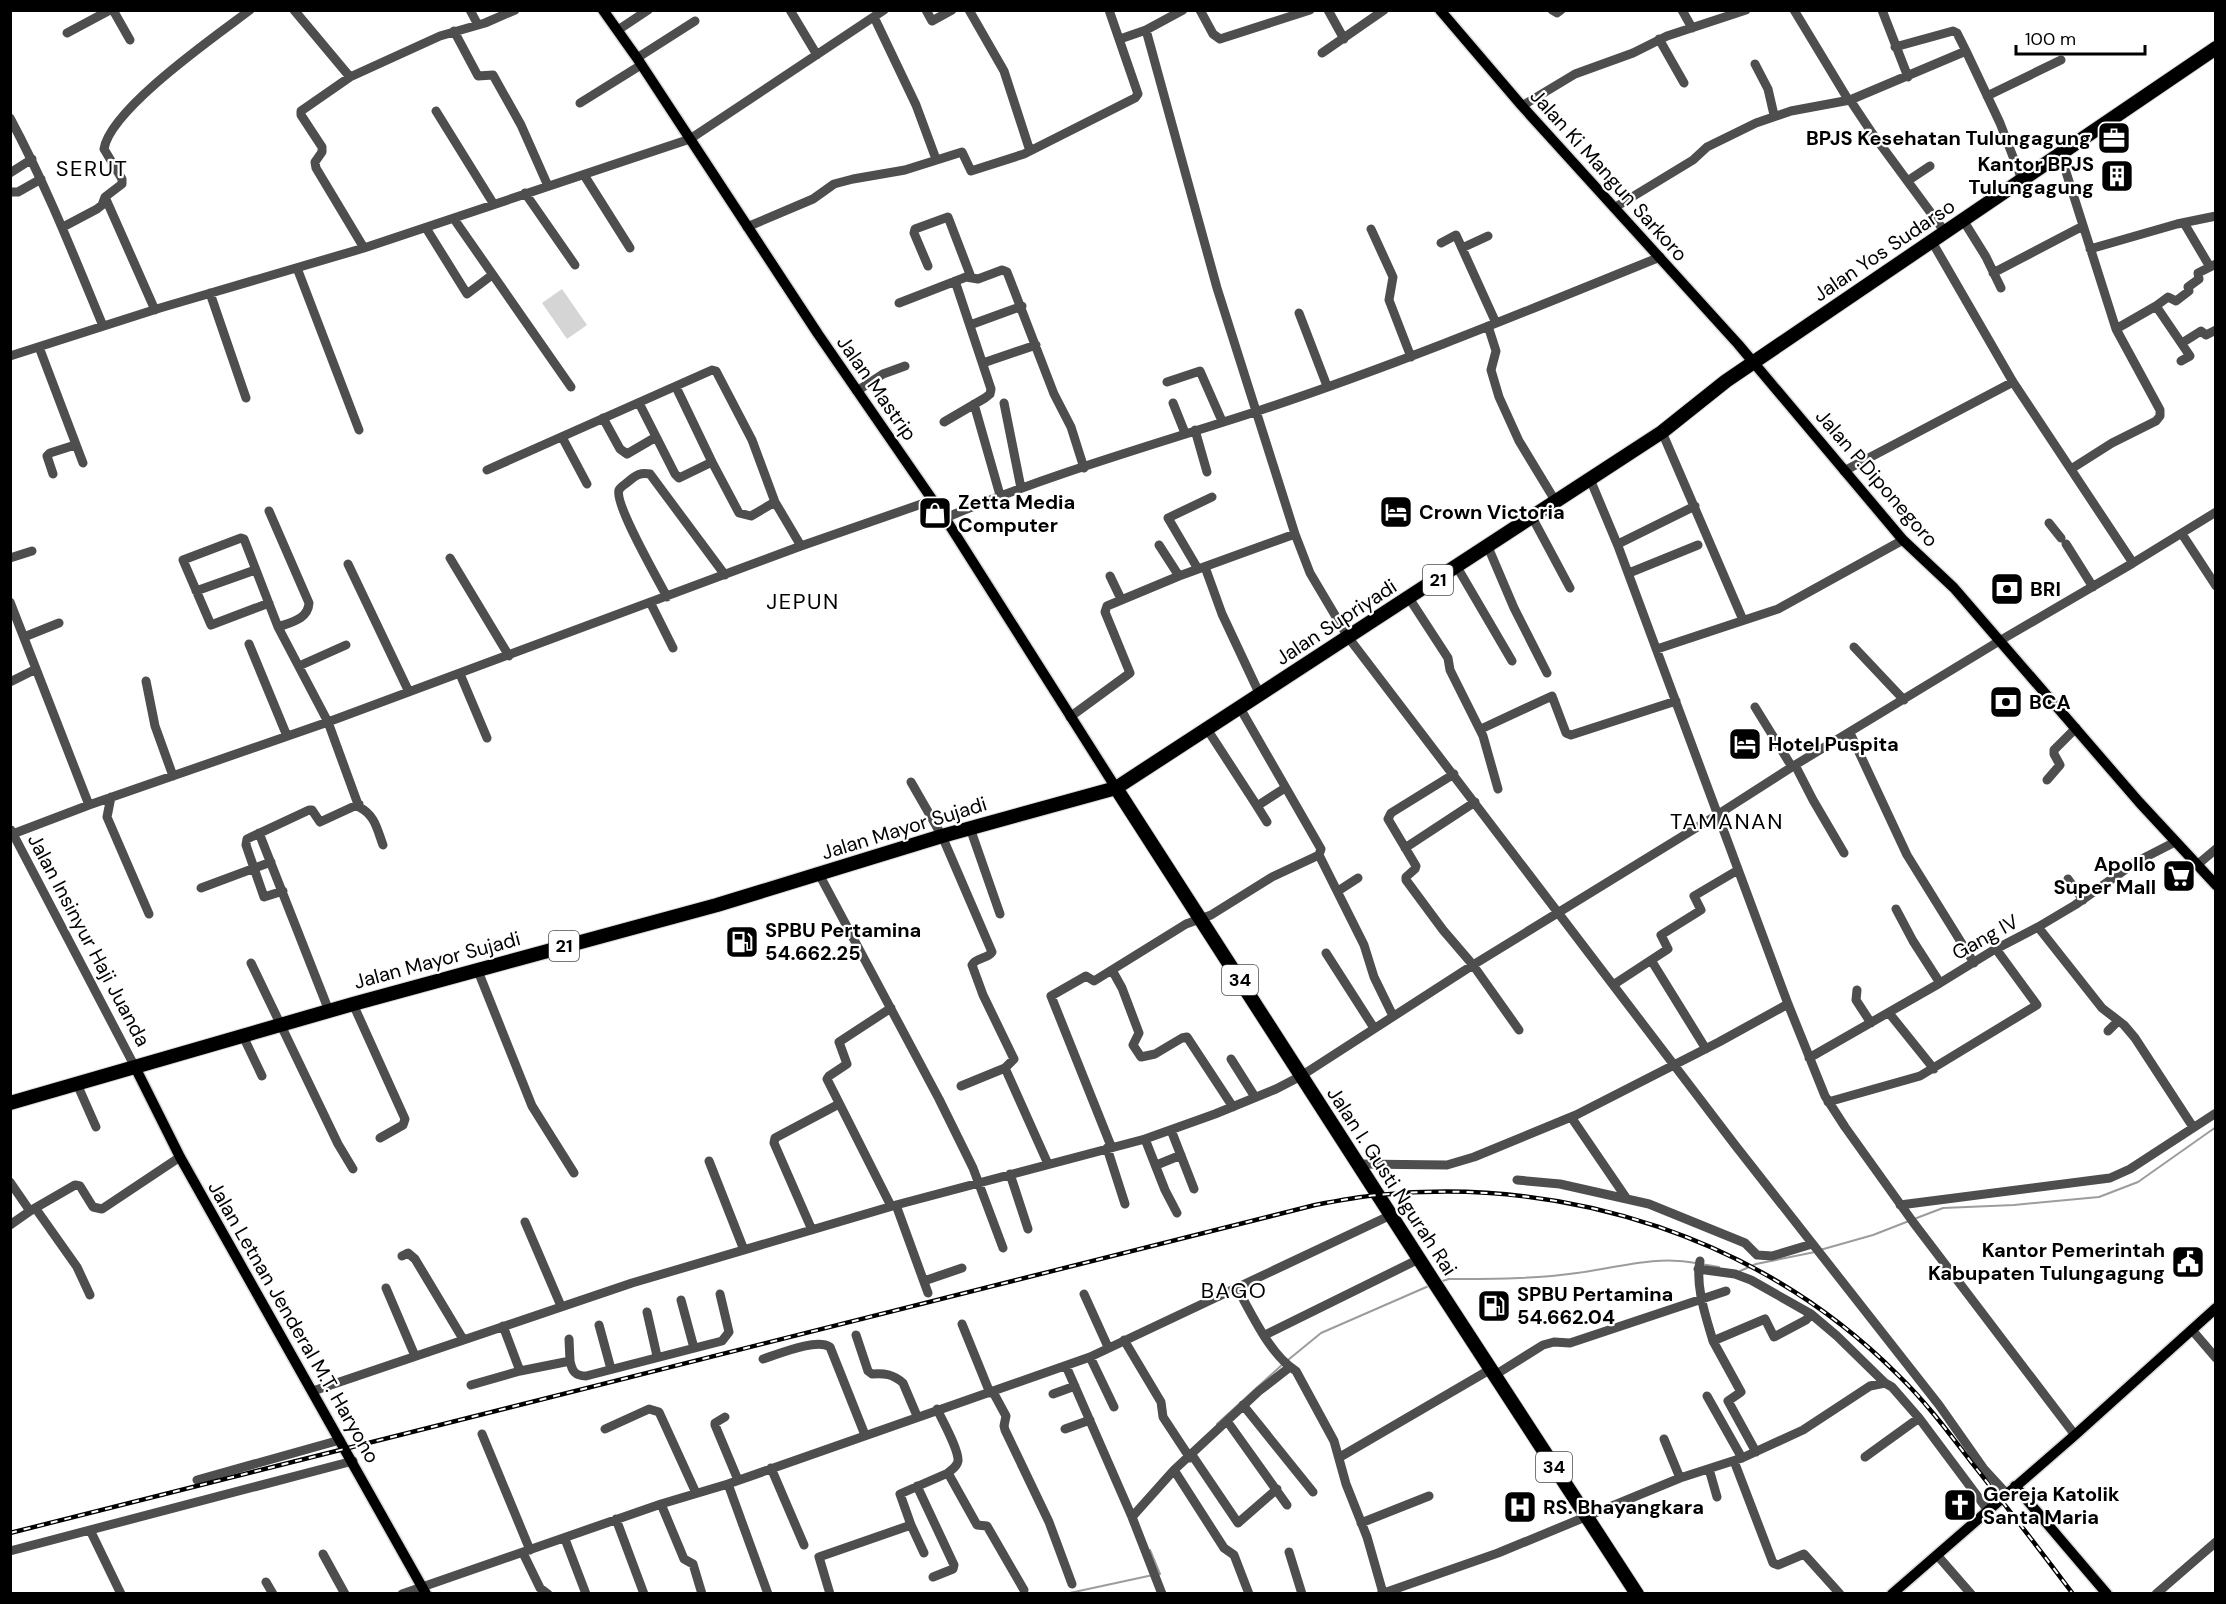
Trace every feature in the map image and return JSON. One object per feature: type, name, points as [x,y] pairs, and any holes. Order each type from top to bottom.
[{"type":"highway","name":"Jalan Yos Sudarso","points":[[1753,363],[1930,240],[2216,48]]},
{"type":"highway","name":"Jalan Supriyadi","points":[[1116,788],[1662,432],[1726,381],[1753,363]]},
{"type":"highway","name":"Jalan Mayor Sujadi","points":[[10,1103],[353,1004],[717,905],[942,836],[1116,788]]},
{"type":"highway","name":"Jalan I. Gusti Ngurah Rai","points":[[1116,788],[1432,1280],[1637,1593]]},
{"type":"main road","name":"Jalan Mastrip","points":[[603,10],[857,391],[945,518],[1116,788]]},
{"type":"main road","name":"Jalan Ki Mangun Sarkoro","points":[[1440,10],[1522,106],[1753,363]]},
{"type":"main road","name":"Jalan P.Diponegoro","points":[[1753,363],[1903,540],[1954,588],[2175,842],[2216,885]]},
{"type":"main road","name":"Jalan Letnan Jenderal M.T. Haryono","points":[[135,1067],[180,1157],[424,1589]]},
{"type":"main road","points":[[1892,1593],[2075,1435],[2216,1308]]},
{"type":"main road","points":[[2010,1490],[2107,1593]]},
{"type":"street","points":[[67,33],[112,10],[130,40]]},
{"type":"street","points":[[63,227],[98,209],[105,197],[123,181],[104,149],[110,132],[169,71],[250,10]]},
{"type":"street","points":[[294,10],[350,77]]},
{"type":"street","points":[[470,10],[478,25]]},
{"type":"street","points":[[364,248],[316,168],[315,162],[322,152],[322,147],[300,113],[350,77],[454,31],[505,16],[515,10]]},
{"type":"street","points":[[618,30],[648,10]]},
{"type":"street","points":[[790,10],[817,55]]},
{"type":"street","points":[[10,356],[210,293],[364,248],[690,139],[884,10]]},
{"type":"street","points":[[926,10],[932,21],[952,10]]},
{"type":"street","points":[[969,10],[1004,71],[1030,151]]},
{"type":"street","points":[[747,227],[813,199],[834,184],[853,179],[905,170],[962,152],[972,171],[1030,151],[1137,97],[1109,10]]},
{"type":"street","points":[[1158,10],[1161,22]]},
{"type":"street","points":[[1120,39],[1146,30],[1183,10]]},
{"type":"street","points":[[1200,10],[1213,34],[1220,39],[1310,10]]},
{"type":"street","points":[[1328,10],[1344,39]]},
{"type":"street","points":[[1322,53],[1384,10]]},
{"type":"street","points":[[1552,10],[1557,13],[1561,10]]},
{"type":"street","points":[[1682,10],[1692,28]]},
{"type":"street","points":[[1522,106],[1575,75],[1633,53],[1659,39],[1746,10]]},
{"type":"street","points":[[1794,10],[1872,133],[1909,180],[1945,232]]},
{"type":"street","points":[[1882,10],[1908,77]]},
{"type":"street","points":[[874,16],[916,105],[936,159]]},
{"type":"street","points":[[580,103],[696,21]]},
{"type":"street","points":[[1146,30],[1217,288],[1295,534],[1310,573],[1347,637],[1454,774],[1557,913],[1939,1405],[1984,1469],[2010,1490]]},
{"type":"street","points":[[454,31],[478,76],[492,74],[520,124],[548,186]]},
{"type":"street","points":[[1895,47],[1953,31],[1957,33],[1987,96],[2022,180]]},
{"type":"street","points":[[1659,39],[1684,83]]},
{"type":"street","points":[[1614,208],[1693,160],[1707,147],[1774,115],[1850,100],[1966,51]]},
{"type":"street","points":[[1987,96],[2061,60]]},
{"type":"street","points":[[1755,64],[1768,89],[1774,115]]},
{"type":"street","points":[[436,111],[493,203]]},
{"type":"street","points":[[10,118],[32,159],[63,227],[103,326]]},
{"type":"street","points":[[2060,153],[2116,329],[2160,410],[2160,416],[2156,421],[2112,443],[2071,469]]},
{"type":"street","points":[[10,172],[32,159]]},
{"type":"street","points":[[1909,180],[1930,166]]},
{"type":"street","points":[[584,175],[630,248]]},
{"type":"street","points":[[10,192],[18,192],[41,180]]},
{"type":"street","points":[[525,193],[574,265]]},
{"type":"street","points":[[105,197],[155,310]]},
{"type":"street","points":[[2090,249],[2216,216]]},
{"type":"street","points":[[928,266],[914,233],[915,230],[948,217],[971,277]]},
{"type":"street","points":[[454,219],[571,387]]},
{"type":"street","points":[[1963,220],[1986,257],[2001,288]]},
{"type":"street","points":[[2116,329],[2169,297],[2173,302],[2176,301],[2189,291],[2188,287],[2199,279],[2198,273],[2213,265],[2184,223]]},
{"type":"street","points":[[1993,273],[2083,226]]},
{"type":"street","points":[[426,228],[467,294],[492,274]]},
{"type":"street","points":[[1371,229],[1393,277],[1389,300],[1410,357]]},
{"type":"street","points":[[1442,243],[1456,235],[1462,248],[1492,324],[1496,351],[1491,370],[1499,397],[1523,449],[1556,502]]},
{"type":"street","points":[[1462,248],[1488,236]]},
{"type":"street","points":[[1930,240],[2013,382],[2133,563]]},
{"type":"street","points":[[945,518],[1000,495],[1257,411],[1410,357],[1660,257]]},
{"type":"street","points":[[297,268],[359,429]]},
{"type":"street","points":[[899,303],[971,277],[978,279],[1005,270],[1022,306],[1054,394],[1071,427],[1084,468]]},
{"type":"street","points":[[944,422],[991,392],[955,282]]},
{"type":"street","points":[[210,293],[246,398]]},
{"type":"street","points":[[970,325],[1022,306]]},
{"type":"street","points":[[2156,306],[2190,356],[2181,361]]},
{"type":"street","points":[[1299,313],[1327,387]]},
{"type":"street","points":[[2182,343],[2201,331],[2206,335],[2216,330]]},
{"type":"street","points":[[983,363],[1036,345]]},
{"type":"street","points":[[39,347],[82,463]]},
{"type":"street","points":[[857,391],[883,374],[905,366]]},
{"type":"street","points":[[487,470],[712,370],[719,374],[752,440],[775,502],[801,546]]},
{"type":"street","points":[[1167,382],[1200,371],[1222,421]]},
{"type":"street","points":[[1844,471],[2013,382]]},
{"type":"street","points":[[676,387],[739,513],[751,516],[775,502]]},
{"type":"street","points":[[639,403],[679,478],[712,462]]},
{"type":"street","points":[[1004,403],[1022,488]]},
{"type":"street","points":[[1173,403],[1185,434]]},
{"type":"street","points":[[974,404],[1000,495]]},
{"type":"street","points":[[603,418],[620,449],[627,454],[656,437]]},
{"type":"street","points":[[1195,430],[1207,472]]},
{"type":"street","points":[[1662,432],[1695,506],[1704,542],[1743,620]]},
{"type":"street","points":[[562,437],[587,484]]},
{"type":"street","points":[[53,474],[48,456],[50,453],[75,445]]},
{"type":"street","points":[[667,597],[634,535],[618,496],[621,488],[638,474],[650,474],[725,575]]},
{"type":"street","points":[[1590,479],[1618,544],[1788,1004],[1828,1102],[1902,1208],[2075,1435]]},
{"type":"street","points":[[1212,497],[1170,516],[1167,520],[1201,568],[1260,695]]},
{"type":"street","points":[[11,833],[328,722],[801,546],[933,500]]},
{"type":"street","points":[[1618,544],[1695,506]]},
{"type":"street","points":[[269,511],[309,603],[309,608],[302,618],[279,627]]},
{"type":"street","points":[[313,1391],[632,1283],[893,1205],[1145,1138],[1256,1098],[1301,1076],[1473,965],[1794,766],[2216,512]]},
{"type":"street","points":[[1532,518],[1570,588]]},
{"type":"street","points":[[2049,523],[2093,586]]},
{"type":"street","points":[[1070,717],[1130,673],[1105,612],[1107,606],[1179,576],[1295,534]]},
{"type":"street","points":[[2182,534],[2216,586]]},
{"type":"street","points":[[268,603],[211,625],[183,559],[241,538],[244,539],[279,627],[328,722],[359,807],[373,818],[383,844]]},
{"type":"street","points":[[1657,649],[1778,609],[1903,540]]},
{"type":"street","points":[[1629,573],[1704,542]]},
{"type":"street","points":[[1160,544],[1179,576]]},
{"type":"street","points":[[1488,547],[1514,609],[1546,673]]},
{"type":"street","points":[[10,558],[32,551]]},
{"type":"street","points":[[450,558],[509,656]]},
{"type":"street","points":[[348,564],[409,692]]},
{"type":"street","points":[[1457,567],[1512,661]]},
{"type":"street","points":[[196,591],[255,570]]},
{"type":"street","points":[[1110,576],[1121,599]]},
{"type":"street","points":[[1409,598],[1448,658],[1450,670],[1480,729],[1498,789]]},
{"type":"street","points":[[10,602],[90,805]]},
{"type":"street","points":[[650,602],[673,648]]},
{"type":"street","points":[[24,637],[59,623]]},
{"type":"street","points":[[249,644],[287,736]]},
{"type":"street","points":[[299,666],[346,645]]},
{"type":"street","points":[[1854,647],[1904,700]]},
{"type":"street","points":[[10,682],[36,669]]},
{"type":"street","points":[[460,674],[487,738]]},
{"type":"street","points":[[146,681],[155,726],[173,776]]},
{"type":"street","points":[[1480,729],[1552,696],[1566,732],[1571,735],[1676,701]]},
{"type":"street","points":[[1755,707],[1794,766],[1844,853]]},
{"type":"street","points":[[1240,708],[1321,849],[1319,855],[1364,945],[1374,977],[1393,1016]]},
{"type":"street","points":[[2047,780],[2060,765],[2054,750],[2076,728]]},
{"type":"street","points":[[1207,729],[1267,822]]},
{"type":"street","points":[[1850,733],[1904,850],[1974,963]]},
{"type":"street","points":[[1454,774],[1389,815],[1389,821],[1416,866],[1406,880],[1443,930],[1473,965],[1519,1030]]},
{"type":"street","points":[[911,782],[942,836],[992,952],[990,956],[974,961],[972,965],[983,995],[1014,1059],[1005,1068],[961,1086]]},
{"type":"street","points":[[1257,806],[1285,788]]},
{"type":"street","points":[[111,797],[107,817],[148,914]]},
{"type":"street","points":[[1405,848],[1475,802]]},
{"type":"street","points":[[283,891],[264,897],[246,842],[259,833],[309,810],[312,810],[320,822],[359,804]]},
{"type":"street","points":[[970,828],[1000,914]]},
{"type":"street","name":"Jalan Insinyur Haji Juanda","points":[[11,833],[135,1067]]},
{"type":"street","points":[[259,833],[329,1011]]},
{"type":"street","name":"Gang IV","points":[[1809,1058],[2084,900],[2136,862],[2175,842]]},
{"type":"street","points":[[2197,865],[2216,849]]},
{"type":"street","points":[[1125,1204],[1109,1147],[1064,1023],[1051,998],[1086,976],[1094,981],[1186,924],[1200,920],[1272,877],[1319,855]]},
{"type":"street","points":[[201,888],[271,862]]},
{"type":"street","points":[[1613,985],[1669,948],[1661,934],[1701,910],[1694,896],[1738,870]]},
{"type":"street","points":[[819,874],[980,1182],[1003,1248]]},
{"type":"street","points":[[1338,891],[1358,878]]},
{"type":"street","points":[[2068,879],[2084,900]]},
{"type":"street","points":[[1896,909],[1940,983]]},
{"type":"street","points":[[2038,927],[2102,1008],[2136,1038],[2193,1127]]},
{"type":"street","points":[[1828,1102],[1906,1081],[1934,1069],[2037,1005],[1996,949]]},
{"type":"street","points":[[1326,953],[1374,1028]]},
{"type":"street","points":[[1651,960],[1706,1049]]},
{"type":"street","points":[[251,963],[338,1144],[353,1169]]},
{"type":"street","points":[[478,970],[532,1106],[574,1173]]},
{"type":"street","points":[[1113,970],[1138,1033],[1133,1045],[1140,1057],[1155,1054],[1187,1037],[1233,1107]]},
{"type":"street","points":[[1857,990],[1856,1000],[1871,1023]]},
{"type":"street","points":[[353,1004],[405,1119],[403,1125],[381,1138]]},
{"type":"street","points":[[1361,1168],[1447,1165],[1460,1162],[1571,1118],[1788,1004]]},
{"type":"street","points":[[891,1008],[839,1042],[847,1064],[826,1079],[893,1205],[927,1293]]},
{"type":"street","points":[[1889,1013],[1934,1069]]},
{"type":"street","points":[[2108,1031],[2118,1020]]},
{"type":"street","points":[[243,1036],[262,1076]]},
{"type":"street","points":[[1232,1059],[1256,1098]]},
{"type":"street","points":[[1005,1068],[1048,1164]]},
{"type":"street","points":[[77,1084],[96,1127]]},
{"type":"street","points":[[812,1230],[774,1143],[775,1138],[839,1104]]},
{"type":"street","points":[[1902,1208],[2110,1178],[2130,1169],[2216,1113]]},
{"type":"street","points":[[1571,1118],[1627,1199]]},
{"type":"street","points":[[1171,1130],[1194,1189]]},
{"type":"street","points":[[1145,1138],[1165,1190],[1177,1213]]},
{"type":"street","points":[[1159,1164],[1181,1155]]},
{"type":"street","points":[[10,1225],[75,1185],[80,1186],[93,1207],[102,1209],[180,1157]]},
{"type":"street","points":[[709,1161],[744,1250]]},
{"type":"street","points":[[1010,1174],[1028,1228]]},
{"type":"street","points":[[1518,1180],[1560,1184],[1649,1204],[1745,1243],[1757,1255],[1772,1256],[1816,1248]]},
{"type":"street","points":[[10,1182],[77,1268],[90,1295]]},
{"type":"street","points":[[402,1593],[424,1589],[616,1519],[696,1492],[728,1484],[1090,1357],[1391,1215]]},
{"type":"street","points":[[525,1222],[561,1306]]},
{"type":"street","points":[[402,1256],[408,1253],[415,1258],[463,1339]]},
{"type":"street","points":[[1264,1335],[1419,1259]]},
{"type":"street","points":[[1756,1452],[1728,1401],[1741,1392],[1713,1341],[1702,1299],[1699,1265],[1751,1280],[1810,1314],[1837,1336],[1885,1383],[1892,1387],[1919,1418],[1987,1509]]},
{"type":"street","points":[[924,1281],[962,1268]]},
{"type":"street","points":[[386,1288],[415,1356]]},
{"type":"street","points":[[1237,1288],[1264,1335],[1286,1363],[1296,1371],[1334,1441],[1348,1492],[1387,1592],[1498,1553],[1680,1478],[1756,1452],[1803,1430],[1870,1386],[1885,1383]]},
{"type":"street","points":[[1340,1457],[1542,1345],[1554,1342],[1570,1343],[1726,1291]]},
{"type":"street","points":[[569,1339],[573,1372],[581,1376],[722,1341],[728,1335],[720,1294]]},
{"type":"street","points":[[1084,1294],[1108,1347]]},
{"type":"street","points":[[681,1300],[694,1348]]},
{"type":"street","points":[[647,1312],[657,1356]]},
{"type":"street","points":[[1713,1341],[1765,1319],[1774,1337],[1806,1320],[1810,1314]]},
{"type":"street","points":[[962,1324],[992,1392],[1006,1416],[1005,1430],[1048,1522],[1072,1584]]},
{"type":"street","points":[[599,1325],[611,1369]]},
{"type":"street","points":[[504,1326],[520,1371]]},
{"type":"street","points":[[2192,1330],[2216,1358]]},
{"type":"street","points":[[856,1335],[868,1371],[872,1374],[885,1372],[903,1383],[917,1416]]},
{"type":"street","points":[[1124,1340],[1161,1402],[1163,1417],[1238,1523],[1241,1523],[1277,1490]]},
{"type":"street","points":[[763,1359],[816,1343],[830,1347],[865,1435]]},
{"type":"street","points":[[1090,1357],[1114,1407]]},
{"type":"street","points":[[471,1385],[570,1360]]},
{"type":"street","points":[[1134,1515],[1189,1455],[1286,1363]]},
{"type":"street","points":[[1066,1366],[1134,1515],[1162,1593]]},
{"type":"street","points":[[1053,1394],[1075,1386]]},
{"type":"street","points":[[1707,1396],[1738,1459],[1773,1563],[1778,1565],[1804,1554],[1840,1593]]},
{"type":"street","points":[[1243,1405],[1313,1492]]},
{"type":"street","points":[[604,1429],[649,1409],[659,1412],[696,1492]]},
{"type":"street","points":[[924,1553],[900,1494],[948,1473],[955,1467],[958,1459],[937,1409]]},
{"type":"street","points":[[725,1418],[715,1425],[738,1480]]},
{"type":"street","points":[[1865,1457],[1919,1418]]},
{"type":"street","points":[[1065,1429],[1090,1420]]},
{"type":"street","points":[[1227,1421],[1287,1505]]},
{"type":"street","points":[[482,1434],[540,1588],[548,1593]]},
{"type":"street","points":[[1664,1439],[1680,1478]]},
{"type":"street","points":[[197,1480],[340,1440]]},
{"type":"street","points":[[10,1551],[353,1461]]},
{"type":"street","points":[[771,1468],[804,1545]]},
{"type":"street","points":[[1708,1469],[1717,1497]]},
{"type":"street","points":[[1174,1470],[1224,1548],[1234,1555],[1249,1593]]},
{"type":"street","points":[[948,1473],[976,1525],[987,1527],[1024,1590]]},
{"type":"street","points":[[728,1484],[768,1593]]},
{"type":"street","points":[[917,1486],[954,1565],[953,1569],[933,1577]]},
{"type":"street","points":[[1361,1522],[1429,1496]]},
{"type":"street","points":[[661,1504],[685,1560],[693,1564],[702,1593]]},
{"type":"street","points":[[616,1519],[644,1593]]},
{"type":"street","points":[[830,1593],[819,1557],[911,1525]]},
{"type":"street","points":[[90,1530],[121,1593]]},
{"type":"street","points":[[565,1539],[586,1593]]},
{"type":"street","points":[[2156,1593],[2216,1542]]},
{"type":"street","points":[[1289,1552],[1302,1593]]},
{"type":"street","points":[[323,1554],[345,1593]]},
{"type":"street","points":[[1937,1555],[1971,1593]]},
{"type":"street","points":[[266,1582],[273,1593]]},
{"type":"shaded area","points":[[562,289],[587,325],[567,339],[542,303]]},
{"type":"waterway","points":[[1914,1219],[1943,1208],[2014,1205],[2099,1197],[2138,1182],[2216,1127]]},
{"type":"waterway","points":[[1820,1250],[1873,1235],[1909,1221]]},
{"type":"waterway","points":[[1740,1271],[1756,1264],[1815,1252]]},
{"type":"waterway","points":[[1439,1282],[1449,1279],[1561,1275],[1651,1261],[1696,1263]]},
{"type":"waterway","points":[[1701,1264],[1719,1267]]},
{"type":"waterway","points":[[1288,1360],[1321,1333],[1431,1285]]},
{"type":"waterway","points":[[1217,1424],[1284,1363]]},
{"type":"waterway","points":[[1150,1550],[1160,1574],[1158,1574]]},
{"type":"waterway","points":[[1065,1594],[1153,1575]]},
{"type":"railway","points":[[10,1533],[1315,1205],[1378,1195],[1450,1192],[1521,1196],[1591,1208],[1659,1227],[1724,1253],[1786,1287],[1844,1327],[1908,1385],[1946,1429],[2073,1594]]},
{"type":"place","name":"BPJS Kesehatan Tulungagung","points":[[2114,138]]},
{"type":"place","name":"Kantor BPJS Tulungagung","points":[[2117,176]]},
{"type":"place","name":"Crown Victoria","points":[[1396,512]]},
{"type":"place","name":"Zetta Media Computer","points":[[935,513]]},
{"type":"place","name":"BRI","points":[[2007,589]]},
{"type":"place","name":"BCA","points":[[2006,702]]},
{"type":"place","name":"Hotel Puspita","points":[[1745,744]]},
{"type":"place","name":"Apollo Super Mall","points":[[2179,876]]},
{"type":"place","name":"SPBU Pertamina 54.662.25","points":[[742,942]]},
{"type":"place","name":"Kantor Pemerintah Kabupaten Tulungagung","points":[[2188,1262]]},
{"type":"place","name":"SPBU Pertamina 54.662.04","points":[[1494,1306]]},
{"type":"place","name":"Gereja Katolik Santa Maria","points":[[1960,1505]]},
{"type":"place","name":"RS. Bhayangkara","points":[[1520,1507]]},
{"type":"district","name":"SERUT","points":[[92,168]]},
{"type":"district","name":"JEPUN","points":[[803,601]]},
{"type":"district","name":"TAMANAN","points":[[1727,821]]},
{"type":"district","name":"BAGO","points":[[1234,1290]]}]
